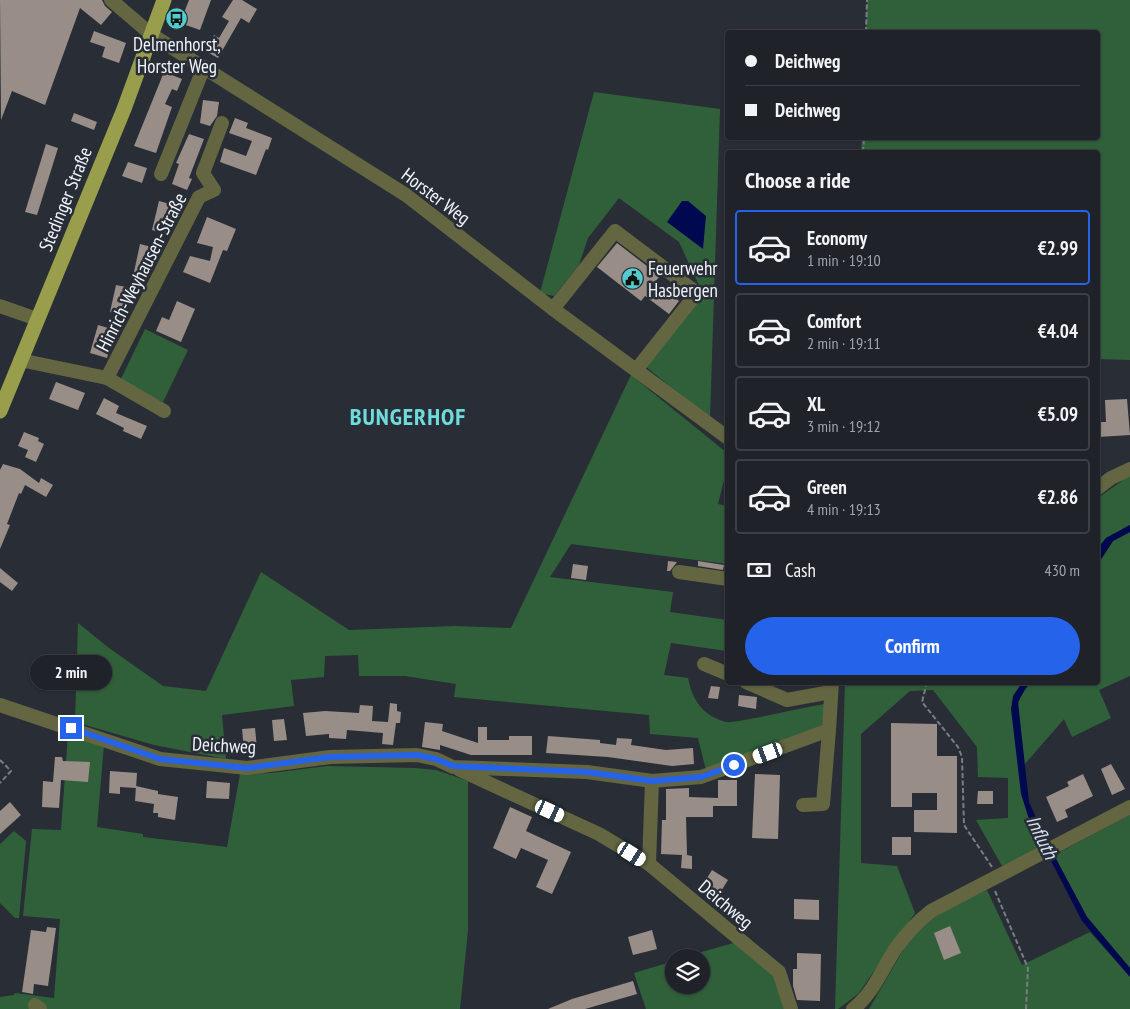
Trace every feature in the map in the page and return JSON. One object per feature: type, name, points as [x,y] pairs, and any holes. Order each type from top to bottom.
[{"type":"main road","name":"Stedinger Straße","points":[[1,404],[152,35],[164,0]]},
{"type":"street","name":"Horster Weg","points":[[111,0],[152,35],[406,195],[553,309],[725,436]]},
{"type":"street","points":[[161,174],[204,67]]},
{"type":"street","name":"Hinrich-Weyhausen-Straße","points":[[107,378],[199,197],[214,190],[203,173],[222,123]]},
{"type":"street","points":[[553,309],[615,231],[698,293],[636,370]]},
{"type":"street","points":[[0,306],[37,319]]},
{"type":"street","points":[[20,360],[107,378],[164,411]]},
{"type":"street","points":[[1100,486],[1111,478],[1130,469]]},
{"type":"street","points":[[679,572],[725,579]]},
{"type":"street","points":[[704,664],[725,673]]},
{"type":"street","points":[[753,685],[787,700],[831,687],[824,733],[823,804],[803,805]]},
{"type":"street","name":"Deichweg","points":[[0,705],[160,759],[247,768],[330,757],[417,755],[436,759],[599,834],[649,864],[779,972],[791,1009]]},
{"type":"street","name":"Deichweg","points":[[453,766],[587,772],[652,781],[701,777],[824,733]]},
{"type":"street","points":[[649,864],[652,781]]},
{"type":"street","points":[[853,1009],[866,998],[896,948],[914,925],[931,911],[1130,807]]},
{"type":"path","points":[[866,30],[867,0]]},
{"type":"path","points":[[926,685],[922,702],[958,747],[962,757],[964,825],[994,878],[1028,968],[1026,1009]]},
{"type":"path","points":[[0,760],[11,770],[0,783]]},
{"type":"green space","points":[[867,0],[1130,0],[1130,360],[1100,359],[1100,150],[861,150],[862,140],[1100,140],[1100,30],[866,30]]},
{"type":"green space","points":[[594,92],[720,109],[710,419],[645,366],[703,294],[679,242],[619,198],[588,238],[579,265],[554,296],[540,293]]},
{"type":"green space","points":[[145,329],[188,350],[163,402],[120,381]]},
{"type":"green space","points":[[631,375],[725,451],[725,476],[718,504],[725,506],[725,564],[571,544],[550,577],[673,592],[670,612],[725,620],[725,651],[671,643],[664,675],[688,678],[696,700],[711,716],[726,722],[732,722],[825,704],[825,716],[820,730],[706,770],[698,738],[650,734],[649,715],[454,697],[456,684],[405,676],[359,676],[358,655],[325,656],[324,677],[291,680],[294,706],[222,715],[226,759],[154,745],[75,722],[78,623],[109,648],[163,686],[206,691],[261,572],[349,630],[455,626],[511,628]]},
{"type":"green space","points":[[1130,475],[1130,525],[1106,538],[1100,546],[1100,497]]},
{"type":"green space","points":[[1130,532],[1130,676],[1099,690],[1111,718],[1072,737],[1064,719],[1024,765],[1017,720],[1020,698],[1025,689],[1031,685],[1100,685],[1100,561],[1113,541]]},
{"type":"green space","points":[[845,685],[1021,685],[1013,696],[1028,816],[1042,845],[1036,850],[1002,866],[976,820],[1008,818],[1008,778],[978,777],[977,747],[933,690],[910,691],[861,734],[861,863],[897,866],[915,913],[858,994],[838,1009],[835,1009]]},
{"type":"green space","points":[[68,734],[104,745],[97,827],[143,834],[143,837],[227,847],[240,774],[272,773],[327,766],[415,768],[436,770],[468,781],[468,930],[460,1009],[0,1009],[0,997],[14,995],[15,993],[54,998],[60,919],[23,916],[32,829],[61,830]]},
{"type":"green space","points":[[1130,815],[1130,968],[1087,917],[1054,855]]},
{"type":"green space","points":[[14,831],[26,841],[19,918],[15,918],[0,903],[0,844]]},
{"type":"green space","points":[[987,890],[1022,965],[1090,932],[1130,977],[1130,1009],[869,1009],[913,933],[935,914]]},
{"type":"green space","points":[[737,942],[772,973],[785,1009],[646,1009],[634,973],[665,964],[665,994],[710,994],[710,950]]},
{"type":"water","points":[[682,201],[688,201],[706,216],[703,249],[667,222]]},
{"type":"water","points":[[1130,525],[1130,532],[1113,541],[1100,561],[1100,546],[1106,538]]},
{"type":"water","name":"Influth","points":[[1021,685],[1029,685],[1018,702],[1029,802],[1047,842],[1087,917],[1130,968],[1130,977],[1082,921],[1028,816],[1021,794],[1011,709],[1013,696]]},
{"type":"building","points":[[0,0],[102,0],[105,6],[112,12],[101,25],[80,8],[45,105],[12,91],[1,120]]},
{"type":"building","points":[[189,0],[211,0],[200,30],[180,23]]},
{"type":"building","points":[[233,0],[242,0],[257,9],[249,23],[241,18],[218,58],[205,51],[214,35],[219,38],[229,21],[222,17]]},
{"type":"building","points":[[94,31],[126,43],[119,63],[102,57],[105,47],[90,42]]},
{"type":"building","points":[[164,72],[182,79],[177,91],[172,89],[165,104],[172,107],[156,153],[134,146]]},
{"type":"building","points":[[203,100],[219,102],[217,116],[210,126],[200,123]]},
{"type":"building","points":[[74,113],[97,122],[94,130],[71,121]]},
{"type":"building","points":[[235,118],[248,123],[246,128],[272,138],[256,175],[220,162],[224,148],[246,156],[252,141],[229,133]]},
{"type":"building","points":[[189,134],[204,139],[189,178],[192,179],[187,190],[172,184],[179,164],[176,163]]},
{"type":"building","points":[[46,144],[58,148],[37,215],[25,212]]},
{"type":"building","points":[[128,162],[147,168],[142,183],[122,176]]},
{"type":"building","points":[[159,201],[177,206],[169,235],[152,230]]},
{"type":"building","points":[[207,217],[236,229],[227,251],[223,250],[210,283],[183,272],[190,256],[210,261],[213,247],[197,243]]},
{"type":"building","points":[[617,243],[660,276],[655,282],[679,301],[669,314],[645,296],[641,301],[597,267]]},
{"type":"building","points":[[140,244],[159,249],[149,276],[134,272]]},
{"type":"building","points":[[116,285],[131,288],[125,315],[110,312]]},
{"type":"building","points":[[177,301],[195,309],[181,342],[156,331],[162,317],[169,320]]},
{"type":"building","points":[[98,325],[115,330],[107,358],[90,353]]},
{"type":"building","points":[[56,382],[85,393],[78,410],[49,399]]},
{"type":"building","points":[[104,398],[119,406],[116,413],[147,426],[141,439],[123,431],[124,428],[96,414]]},
{"type":"building","points":[[1127,399],[1130,435],[1100,437],[1100,422],[1106,422],[1105,400]]},
{"type":"building","points":[[24,432],[39,438],[38,441],[44,444],[36,462],[25,457],[28,450],[18,446]]},
{"type":"building","points":[[3,464],[20,469],[39,483],[41,478],[53,485],[46,497],[25,485],[21,494],[19,493],[7,524],[10,525],[0,549],[0,470]]},
{"type":"building","points":[[668,561],[677,562],[670,571],[667,571]]},
{"type":"building","points":[[698,561],[724,565],[723,570],[698,566]]},
{"type":"building","points":[[573,564],[588,566],[586,580],[571,578]]},
{"type":"building","points":[[0,568],[18,583],[12,591],[0,582]]},
{"type":"building","points":[[711,686],[720,687],[718,699],[708,698]]},
{"type":"building","points":[[739,695],[757,697],[756,709],[738,706]]},
{"type":"building","points":[[390,703],[397,704],[397,711],[401,712],[400,723],[396,723],[393,745],[382,744],[383,733],[347,730],[346,739],[329,738],[329,734],[306,736],[303,713],[325,711],[359,713],[360,705],[373,706],[372,721],[388,722]]},
{"type":"building","points":[[284,719],[287,740],[274,741],[272,720]]},
{"type":"building","points":[[425,722],[443,724],[442,731],[478,743],[478,727],[487,727],[487,740],[509,740],[509,736],[532,736],[532,755],[471,755],[440,745],[440,750],[422,747]]},
{"type":"building","points":[[891,723],[937,724],[937,756],[957,756],[957,833],[914,832],[914,810],[937,810],[937,793],[912,793],[912,807],[891,807]]},
{"type":"building","points":[[255,728],[257,749],[244,750],[242,729]]},
{"type":"building","points":[[548,736],[600,740],[600,743],[616,745],[617,738],[632,739],[631,745],[666,750],[693,748],[694,764],[672,766],[608,757],[546,753]]},
{"type":"building","points":[[55,757],[62,757],[63,761],[90,762],[88,782],[61,780],[59,808],[42,807],[43,781],[53,782]]},
{"type":"building","points":[[1111,764],[1125,789],[1112,795],[1101,769]]},
{"type":"building","points":[[110,771],[137,773],[136,788],[120,787],[120,794],[109,793]]},
{"type":"building","points":[[755,774],[780,775],[778,839],[752,838]]},
{"type":"building","points":[[1083,774],[1093,796],[1065,810],[1068,817],[1057,822],[1046,797],[1069,786],[1067,782]]},
{"type":"building","points":[[718,780],[737,780],[737,806],[713,806],[713,817],[686,817],[687,855],[692,856],[692,869],[681,868],[682,855],[661,854],[662,820],[666,820],[666,789],[689,788],[689,797],[718,798]]},
{"type":"building","points":[[207,781],[230,783],[229,799],[206,798]]},
{"type":"building","points":[[136,786],[158,791],[158,794],[178,797],[175,820],[158,817],[158,813],[153,813],[154,804],[135,801]]},
{"type":"building","points":[[978,791],[993,791],[993,804],[977,804]]},
{"type":"building","points":[[10,802],[21,815],[0,834],[0,811]]},
{"type":"building","points":[[510,807],[532,817],[526,831],[571,852],[552,894],[536,887],[548,860],[521,848],[516,859],[493,848]]},
{"type":"building","points":[[892,837],[911,837],[911,855],[892,855]]},
{"type":"building","points":[[712,870],[728,880],[718,896],[702,886]]},
{"type":"building","points":[[794,899],[819,900],[819,920],[794,919]]},
{"type":"building","points":[[950,926],[961,953],[944,960],[934,933]]},
{"type":"building","points":[[47,927],[56,928],[48,986],[34,984],[33,994],[22,992],[31,930],[46,932]]},
{"type":"building","points":[[652,930],[657,949],[633,955],[628,937]]},
{"type":"building","points":[[797,953],[821,954],[820,1001],[797,1000],[793,986],[793,969],[797,969]]},
{"type":"building","points":[[633,981],[637,994],[585,1009],[548,1009],[572,999]]},
{"type":"place","name":"Delmenhorst, Horster Weg","points":[[177,18]]},
{"type":"place","name":"Feuerwehr Hasbergen","points":[[632,279]]},
{"type":"district","name":"BUNGERHOF","points":[[408,416]]},
{"type":"route","points":[[71,728],[160,759],[247,768],[330,757],[417,755],[436,759],[453,766],[587,772],[652,781],[701,777],[734,765]]}]
